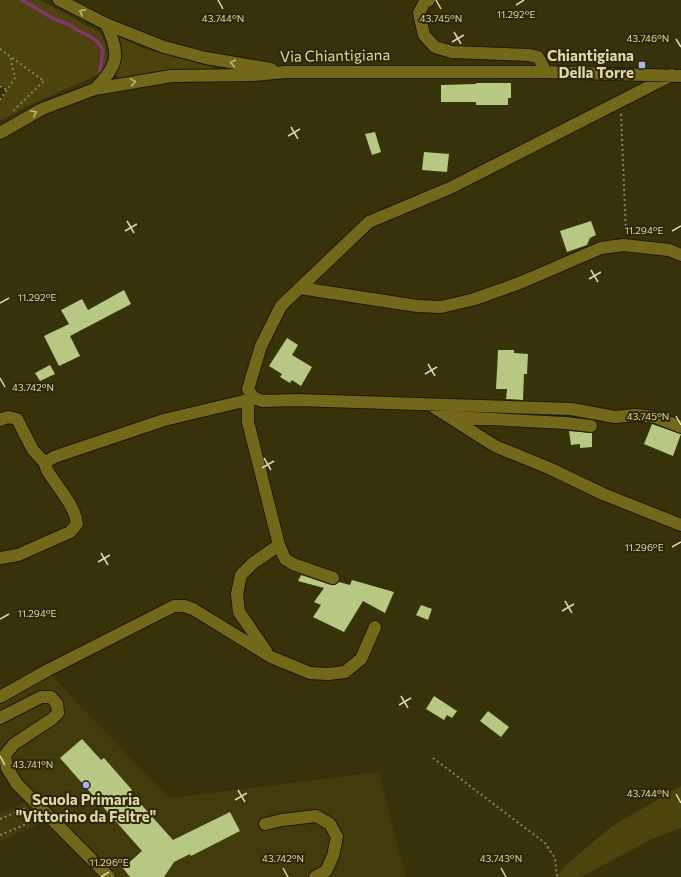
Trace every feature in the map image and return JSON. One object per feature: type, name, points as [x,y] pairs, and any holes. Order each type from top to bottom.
[{"type":"street","points":[[59,0],[106,24],[164,47],[206,58],[285,72]]},
{"type":"street","points":[[429,0],[424,3],[419,13],[424,36],[435,47],[452,52],[528,55],[538,57],[546,72]]},
{"type":"street","points":[[95,89],[108,75],[114,63],[114,42],[106,24]]},
{"type":"street","name":"Via Chiantigiana","points":[[0,132],[42,109],[95,89],[171,76],[253,75],[285,72],[546,72],[676,76]]},
{"type":"street","points":[[333,578],[293,564],[285,559],[279,545],[248,422],[250,399],[248,389],[261,346],[281,306],[369,222],[450,188],[620,102],[676,76]]},
{"type":"street","points":[[300,288],[417,306],[441,307],[474,299],[522,282],[601,248],[627,245],[668,250],[681,255]]},
{"type":"street","points":[[45,463],[54,457],[164,420],[250,399],[262,401],[298,400],[571,409],[615,417],[635,415],[655,417],[681,427]]},
{"type":"street","points":[[431,405],[495,446],[550,469],[603,494],[681,525]]},
{"type":"street","points":[[0,420],[8,417],[17,419],[33,450],[45,463],[46,470],[75,514],[77,524],[70,532],[18,555],[0,558]]},
{"type":"street","points":[[450,417],[565,423],[591,426]]},
{"type":"street","points":[[271,657],[254,636],[239,612],[237,594],[241,576],[253,563],[279,545]]},
{"type":"street","points":[[0,697],[48,670],[174,606],[184,606],[193,609],[271,657],[310,673],[328,674],[345,672],[361,659],[375,627]]},
{"type":"street","points":[[0,718],[41,697],[51,697],[57,704],[58,713],[52,719],[14,744],[5,755],[7,768],[14,779],[36,803],[109,877]]},
{"type":"street","points":[[265,824],[282,820],[316,816],[330,824],[336,838],[334,856],[326,871],[315,877]]},
{"type":"path","points":[[0,49],[44,81],[8,117]]},
{"type":"path","points":[[0,100],[15,78],[10,56]]},
{"type":"path","points":[[0,86],[7,90]]},
{"type":"path","points":[[620,102],[627,245]]},
{"type":"path","points":[[433,758],[545,843],[555,858],[557,877]]},
{"type":"path","points":[[0,819],[36,803]]},
{"type":"path","points":[[0,835],[48,815]]},
{"type":"shaded area","points":[[0,0],[40,0],[101,33],[105,43],[107,59],[106,64],[100,74],[28,106],[0,121],[0,102],[8,90],[0,84]]},
{"type":"shaded area","points":[[116,36],[143,48],[212,67],[211,71],[120,79],[116,74],[119,64],[120,46]]},
{"type":"shaded area","name":"Scuola Primaria \"Vittorino da Feltre\"","points":[[50,674],[169,798],[379,772],[406,877],[99,877],[48,820],[0,841],[0,813],[30,801],[0,769],[0,702]]},
{"type":"shaded area","points":[[681,786],[681,828],[652,839],[581,877],[556,877],[566,865],[612,826]]},
{"type":"building","points":[[511,83],[511,98],[508,98],[508,105],[476,105],[476,102],[441,102],[441,85]]},
{"type":"building","points":[[375,132],[381,152],[372,155],[365,134]]},
{"type":"building","points":[[424,152],[449,154],[447,172],[422,170]]},
{"type":"building","points":[[591,221],[596,235],[590,238],[587,245],[567,252],[560,231]]},
{"type":"building","points":[[124,290],[131,304],[70,336],[80,356],[59,366],[44,336],[69,324],[61,310],[82,299],[88,310]]},
{"type":"building","points":[[287,338],[298,345],[292,355],[312,367],[301,386],[292,380],[290,383],[280,377],[282,374],[269,366]]},
{"type":"building","points":[[498,350],[514,350],[514,353],[528,354],[527,374],[524,374],[523,400],[506,399],[507,389],[496,389]]},
{"type":"building","points":[[50,365],[55,374],[40,381],[35,373]]},
{"type":"building","points":[[652,424],[681,434],[673,456],[644,444]]},
{"type":"building","points":[[569,431],[592,433],[592,447],[580,448],[580,444],[571,445]]},
{"type":"building","points":[[301,575],[331,585],[335,585],[339,582],[350,585],[352,580],[394,592],[385,613],[363,601],[344,632],[313,617],[321,605],[314,602],[324,588],[298,581]]},
{"type":"building","points":[[421,605],[432,609],[428,620],[416,615]]},
{"type":"building","points":[[434,696],[457,711],[452,718],[447,715],[444,720],[426,709]]},
{"type":"building","points":[[488,711],[509,727],[501,737],[480,721]]},
{"type":"building","points":[[82,739],[101,760],[104,758],[132,790],[130,792],[173,840],[230,812],[240,831],[191,856],[190,854],[174,862],[164,877],[130,877],[123,868],[142,851],[60,758]]},
{"type":"waterway","points":[[22,0],[54,19],[70,25],[93,38],[101,46],[103,52],[100,71]]},
{"type":"place","name":"Chiantigiana Della Torre","points":[[642,65]]},
{"type":"place","name":"Scuola Primaria \"Vittorino da Feltre\"","points":[[86,785]]}]
